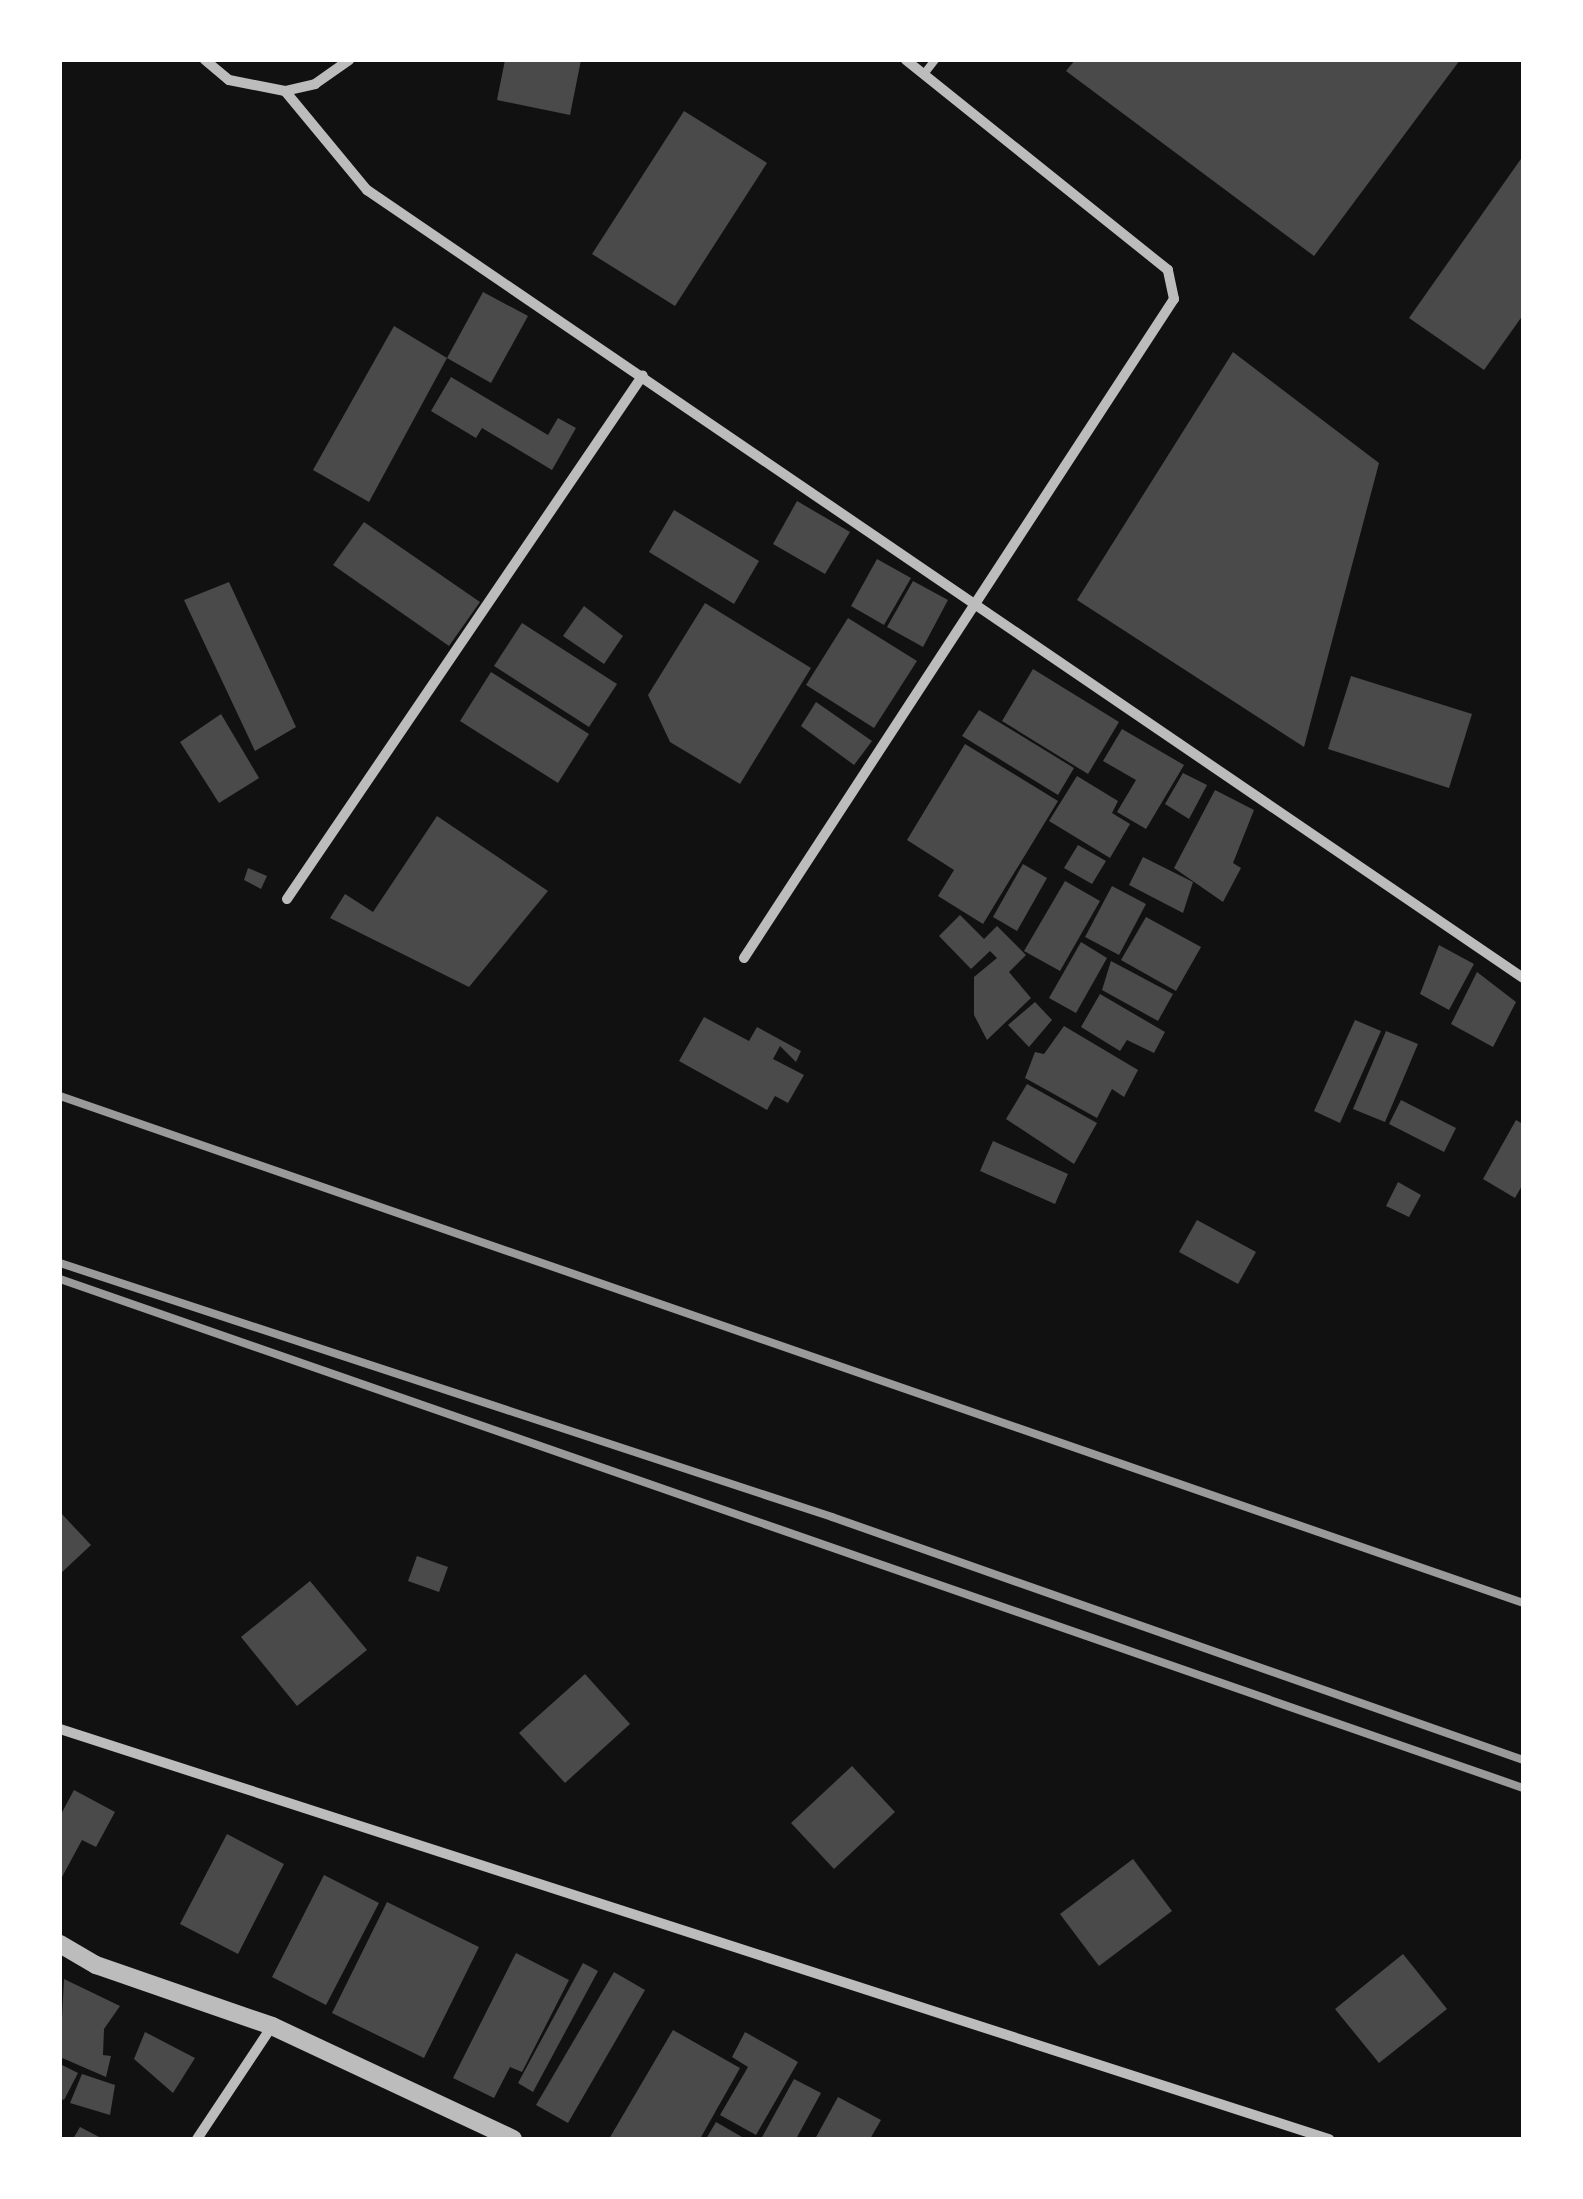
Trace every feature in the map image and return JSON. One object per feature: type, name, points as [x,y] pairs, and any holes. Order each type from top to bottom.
[{"type":"street","points":[[205,60],[230,80],[285,91],[314,84],[349,60]]},
{"type":"street","points":[[744,958],[1168,316],[1174,284],[1168,270],[906,60]]},
{"type":"street","points":[[285,91],[367,190],[1523,978]]},
{"type":"street","points":[[287,899],[643,375]]},
{"type":"street","points":[[60,1729],[1329,2139]]},
{"type":"street","points":[[60,1944],[96,1966],[272,2026],[513,2139]]},
{"type":"street","points":[[196,2139],[272,2026]]},
{"type":"lane","points":[[924,74],[935,60]]},
{"type":"building","points":[[505,60],[581,60],[570,115],[497,100]]},
{"type":"building","points":[[1075,60],[1460,60],[1314,256],[1066,71]]},
{"type":"building","points":[[684,111],[767,163],[675,306],[592,254]]},
{"type":"building","points":[[1523,156],[1523,315],[1484,370],[1409,318]]},
{"type":"building","points":[[483,292],[528,316],[491,383],[447,358]]},
{"type":"building","points":[[394,326],[447,358],[369,502],[313,470]]},
{"type":"building","points":[[1233,352],[1379,463],[1304,747],[1077,600]]},
{"type":"building","points":[[451,377],[548,435],[558,418],[576,428],[552,470],[482,428],[476,438],[431,411]]},
{"type":"building","points":[[797,501],[850,532],[825,574],[773,544]]},
{"type":"building","points":[[674,510],[759,561],[734,604],[649,552]]},
{"type":"building","points":[[364,522],[480,602],[449,646],[333,565]]},
{"type":"building","points":[[877,559],[911,578],[884,625],[851,606]]},
{"type":"building","points":[[913,581],[948,600],[923,647],[887,627]]},
{"type":"building","points":[[229,582],[296,727],[255,751],[184,600]]},
{"type":"building","points":[[705,603],[811,668],[740,784],[670,742],[648,695]]},
{"type":"building","points":[[584,606],[623,636],[604,664],[563,636]]},
{"type":"building","points":[[848,618],[917,661],[874,728],[806,685]]},
{"type":"building","points":[[522,623],[617,684],[589,727],[494,666]]},
{"type":"building","points":[[1033,669],[1119,722],[1088,774],[1002,721]]},
{"type":"building","points":[[491,672],[589,734],[558,783],[460,721]]},
{"type":"building","points":[[1351,676],[1472,714],[1449,788],[1328,749]]},
{"type":"building","points":[[816,702],[872,741],[854,765],[801,726]]},
{"type":"building","points":[[979,710],[1074,768],[1058,795],[962,736]]},
{"type":"building","points":[[221,714],[259,778],[219,803],[180,742]]},
{"type":"building","points":[[1122,729],[1184,765],[1146,829],[1117,812],[1136,780],[1103,761]]},
{"type":"building","points":[[965,744],[1058,801],[983,924],[938,896],[954,870],[907,840]]},
{"type":"building","points":[[1183,773],[1207,785],[1189,819],[1165,804]]},
{"type":"building","points":[[1077,776],[1118,801],[1112,813],[1130,824],[1110,858],[1049,821]]},
{"type":"building","points":[[1215,790],[1254,810],[1233,863],[1241,868],[1223,902],[1174,868]]},
{"type":"building","points":[[437,816],[548,891],[469,987],[330,918],[345,894],[373,912]]},
{"type":"building","points":[[1078,845],[1106,861],[1092,884],[1064,868]]},
{"type":"building","points":[[1143,857],[1193,882],[1183,913],[1129,885]]},
{"type":"building","points":[[1023,864],[1047,878],[1017,931],[993,917]]},
{"type":"building","points":[[248,868],[267,876],[261,889],[244,880]]},
{"type":"building","points":[[1065,881],[1100,901],[1060,971],[1024,951]]},
{"type":"building","points":[[1112,886],[1146,904],[1119,955],[1085,937]]},
{"type":"building","points":[[960,915],[984,939],[997,926],[1026,955],[1009,972],[1031,998],[987,1040],[974,1015],[974,977],[997,958],[990,951],[971,969],[939,936]]},
{"type":"building","points":[[1146,917],[1201,947],[1176,991],[1121,960]]},
{"type":"building","points":[[1081,942],[1107,958],[1076,1013],[1049,998]]},
{"type":"building","points":[[1439,945],[1474,964],[1449,1010],[1420,994]]},
{"type":"building","points":[[1111,961],[1173,994],[1158,1021],[1102,990]]},
{"type":"building","points":[[1477,972],[1516,1002],[1493,1047],[1451,1024]]},
{"type":"building","points":[[1100,994],[1165,1032],[1154,1053],[1127,1040],[1120,1051],[1081,1027]]},
{"type":"building","points":[[1035,1002],[1052,1020],[1029,1047],[1008,1025]]},
{"type":"building","points":[[704,1017],[749,1041],[757,1027],[801,1051],[796,1062],[780,1046],[773,1059],[804,1075],[788,1103],[775,1096],[767,1110],[679,1061]]},
{"type":"building","points":[[1355,1020],[1381,1031],[1340,1123],[1314,1111]]},
{"type":"building","points":[[1064,1026],[1138,1070],[1124,1097],[1112,1089],[1097,1118],[1025,1078],[1035,1052],[1044,1054]]},
{"type":"building","points":[[1386,1031],[1418,1044],[1385,1122],[1353,1109]]},
{"type":"building","points":[[1027,1084],[1097,1123],[1074,1164],[1006,1119]]},
{"type":"building","points":[[1401,1100],[1456,1128],[1444,1152],[1389,1124]]},
{"type":"building","points":[[1516,1120],[1523,1124],[1523,1184],[1515,1198],[1483,1179]]},
{"type":"building","points":[[993,1141],[1068,1174],[1055,1204],[980,1171]]},
{"type":"building","points":[[1398,1182],[1421,1195],[1409,1217],[1386,1206]]},
{"type":"building","points":[[1197,1220],[1256,1252],[1238,1284],[1179,1252]]},
{"type":"building","points":[[60,1512],[91,1545],[60,1574]]},
{"type":"building","points":[[417,1556],[448,1567],[439,1592],[408,1581]]},
{"type":"building","points":[[310,1581],[367,1650],[297,1706],[241,1637]]},
{"type":"building","points":[[585,1674],[630,1724],[565,1783],[519,1733]]},
{"type":"building","points":[[852,1766],[895,1812],[834,1869],[791,1823]]},
{"type":"building","points":[[74,1790],[115,1812],[96,1847],[82,1840],[62,1877],[60,1816]]},
{"type":"building","points":[[227,1834],[284,1864],[238,1954],[180,1924]]},
{"type":"building","points":[[1133,1859],[1172,1911],[1099,1966],[1060,1914]]},
{"type":"building","points":[[324,1875],[379,1903],[326,2005],[272,1977]]},
{"type":"building","points":[[387,1902],[479,1947],[424,2058],[332,2013]]},
{"type":"building","points":[[516,1953],[569,1980],[522,2072],[510,2067],[494,2098],[453,2078]]},
{"type":"building","points":[[1403,1954],[1447,2009],[1379,2063],[1335,2009]]},
{"type":"building","points":[[583,1963],[598,1971],[533,2092],[518,2083]]},
{"type":"building","points":[[614,1972],[645,1990],[568,2123],[536,2105]]},
{"type":"building","points":[[64,1979],[120,2006],[104,2029],[103,2055],[111,2056],[106,2077],[60,2057]]},
{"type":"building","points":[[673,2030],[740,2068],[700,2139],[609,2139]]},
{"type":"building","points":[[145,2032],[195,2058],[173,2093],[134,2059]]},
{"type":"building","points":[[745,2032],[798,2062],[756,2135],[720,2115],[748,2067],[732,2057]]},
{"type":"building","points":[[60,2064],[78,2073],[64,2100],[60,2098]]},
{"type":"building","points":[[82,2074],[115,2085],[110,2115],[70,2103]]},
{"type":"building","points":[[794,2079],[821,2093],[796,2139],[761,2139]]},
{"type":"building","points":[[838,2097],[881,2120],[870,2139],[815,2139]]},
{"type":"building","points":[[716,2122],[742,2137],[741,2139],[706,2139]]},
{"type":"building","points":[[80,2127],[103,2139],[73,2139]]},
{"type":"railway","points":[[60,1096],[1523,1603]]},
{"type":"railway","points":[[60,1263],[832,1517],[1523,1760]]},
{"type":"railway","points":[[60,1279],[1523,1788]]}]
